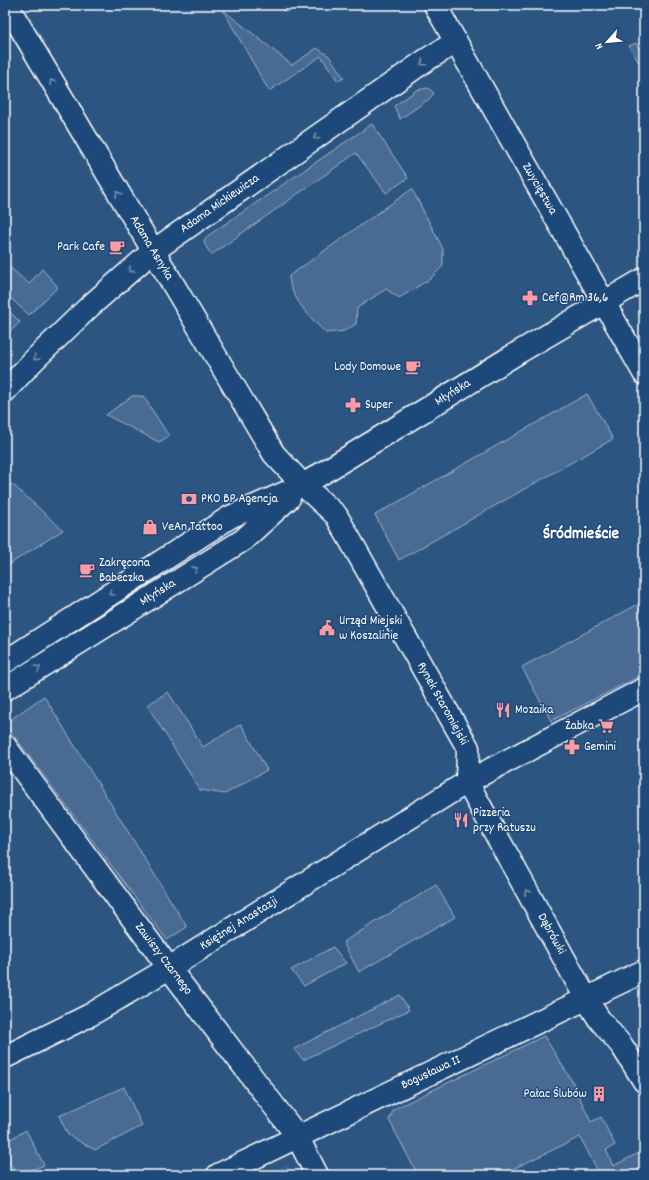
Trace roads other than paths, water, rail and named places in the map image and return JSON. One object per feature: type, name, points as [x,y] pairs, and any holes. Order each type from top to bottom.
[{"type":"street","name":"Adama Asnyka","points":[[7,5],[152,252],[274,454],[303,485]]},
{"type":"street","name":"Zwycięstwa","points":[[435,5],[644,372]]},
{"type":"street","name":"Adama Mickiewicza","points":[[5,391],[34,360],[90,306],[152,252],[426,60],[456,42]]},
{"type":"street","name":"Młyńska","points":[[5,662],[230,517],[303,485],[519,352],[644,279]]},
{"type":"street","name":"Młyńska","points":[[5,689],[243,540],[303,485]]},
{"type":"street","name":"Rynek Staromiejski","points":[[303,485],[336,515],[468,748],[467,782]]},
{"type":"street","points":[[467,782],[644,689]]},
{"type":"street","name":"Zawiszy Czarnego","points":[[5,746],[169,968],[297,1136],[317,1175]]},
{"type":"street","name":"Księżnej Anastazji","points":[[5,1057],[90,1015],[169,968],[467,782]]},
{"type":"street","name":"Dąbrówki","points":[[467,782],[587,1000],[599,1019],[622,1046],[644,1081]]},
{"type":"street","name":"Bogusława II","points":[[218,1175],[297,1136],[587,1000],[644,971]]},
{"type":"place","name":"Park Cafe","points":[[117,247]]},
{"type":"place","name":"Cef@Rm 36,6","points":[[530,298]]},
{"type":"place","name":"Lody Domowe","points":[[413,367]]},
{"type":"place","name":"Super","points":[[353,405]]},
{"type":"place","name":"PKO BP Agencja","points":[[189,499]]},
{"type":"place","name":"VeAn Tattoo","points":[[150,527]]},
{"type":"place","name":"Zakręcona Babeczka","points":[[87,570]]},
{"type":"place","name":"Urząd Miejski w Koszalinie","points":[[327,628]]},
{"type":"place","name":"Mozaika","points":[[503,710]]},
{"type":"place","name":"Żabka","points":[[606,726]]},
{"type":"place","name":"Gemini","points":[[572,747]]},
{"type":"place","name":"Pizzeria przy Ratuszu","points":[[461,820]]},
{"type":"place","name":"Pałac Ślubów","points":[[599,1094]]},
{"type":"district","name":"Śródmieście","points":[[581,535]]}]
